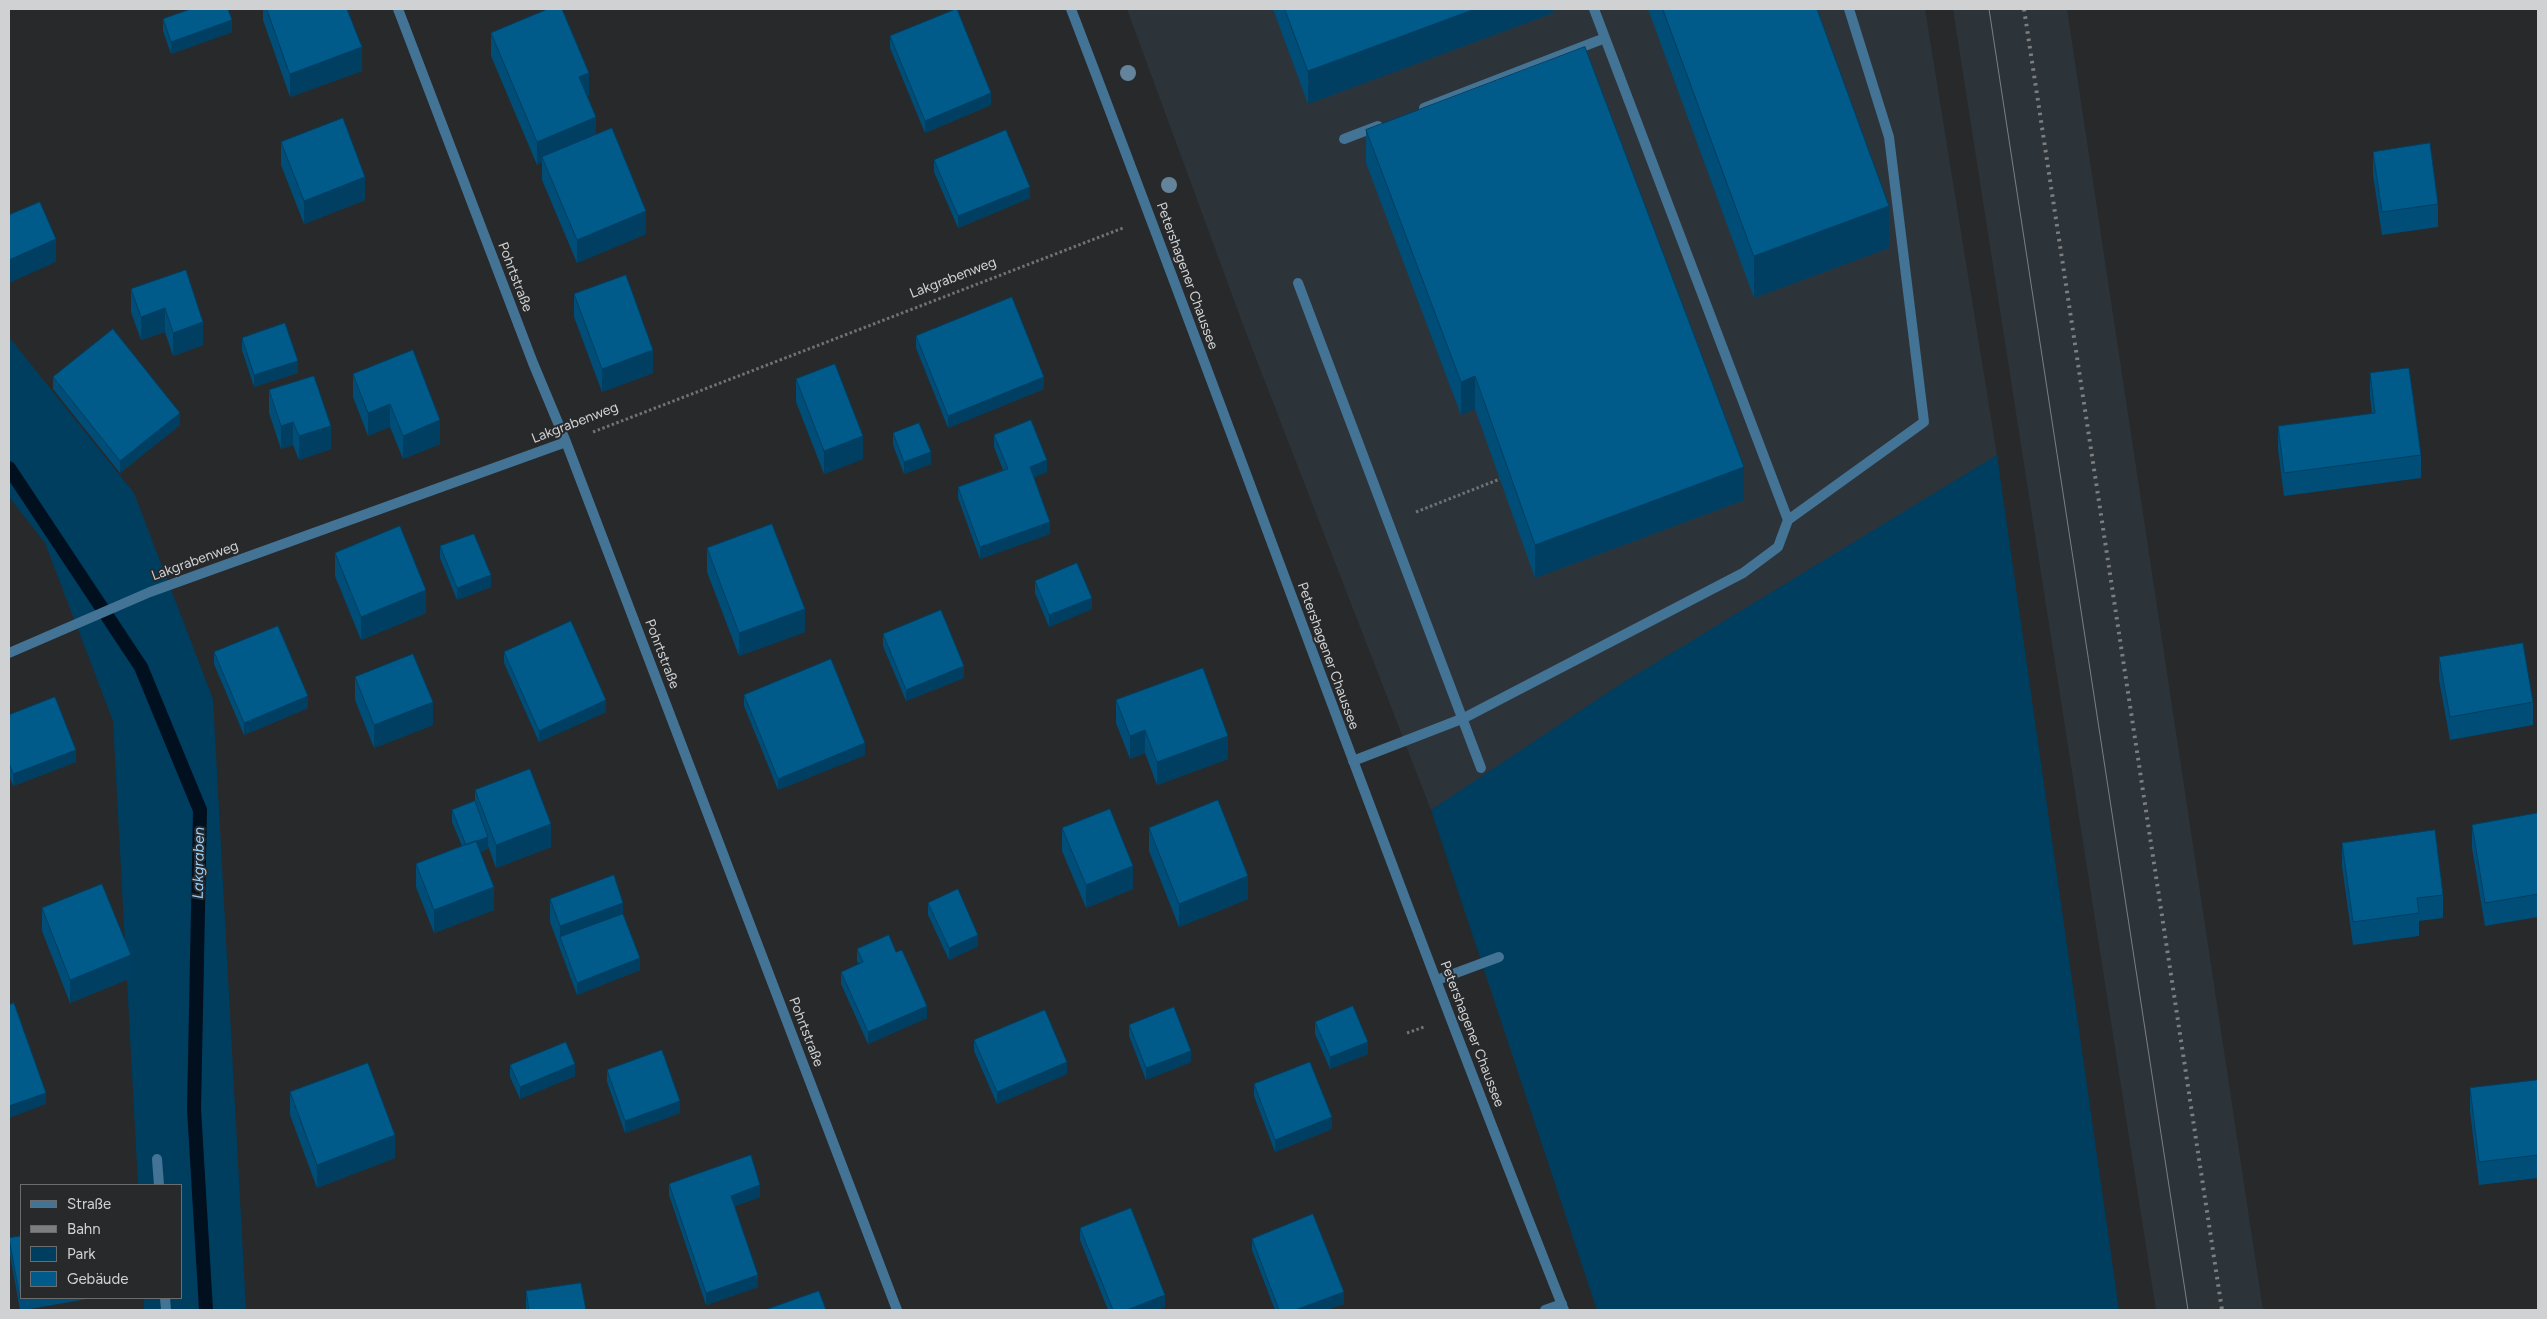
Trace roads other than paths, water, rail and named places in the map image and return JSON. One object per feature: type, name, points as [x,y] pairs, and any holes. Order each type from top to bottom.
[{"type":"street","name":"Pohrtstraße","points":[[398,9],[533,363],[566,442],[897,1310]]},
{"type":"street","name":"Petershagener Chaussee","points":[[1071,9],[1151,217],[1352,761],[1563,1307]]},
{"type":"street","points":[[1594,9],[1788,520]]},
{"type":"street","points":[[1352,761],[1464,718],[1743,573],[1778,547],[1788,520],[1924,422],[1889,137],[1849,9]]},
{"type":"street","points":[[1410,114],[1605,38]]},
{"type":"street","points":[[1344,139],[1391,121]]},
{"type":"street","points":[[1298,283],[1482,768]]},
{"type":"street","name":"Lakgrabenweg","points":[[9,654],[150,592],[566,442]]},
{"type":"street","points":[[1437,980],[1499,957]]},
{"type":"street","points":[[157,1159],[159,1184]]},
{"type":"street","points":[[1545,1310],[1563,1307]]},
{"type":"waterway","name":"Lakgraben","points":[[9,468],[141,667],[200,810],[194,1109],[206,1310]]},
{"type":"tram line","points":[[1989,9],[2188,1310]]},
{"type":"railway","points":[[2024,9],[2222,1310]]}]
